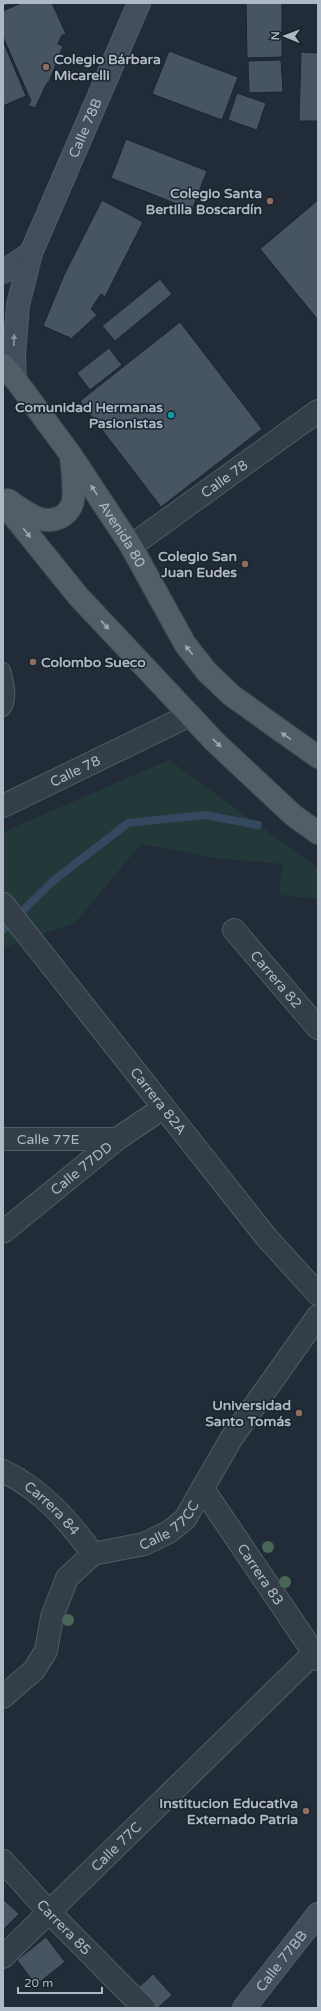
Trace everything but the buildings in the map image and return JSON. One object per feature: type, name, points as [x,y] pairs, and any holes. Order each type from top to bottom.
[{"type":"main road","name":"Avenida 80","points":[[9,372],[71,455],[131,546],[185,644],[207,672],[230,695],[318,757]]},
{"type":"main road","points":[[3,497],[36,518],[49,522],[59,518],[67,513],[74,501],[71,455]]},
{"type":"main road","points":[[3,503],[78,596],[214,741],[293,815],[318,833]]},
{"type":"street","name":"Calle 78B","points":[[9,372],[14,355],[18,305],[31,254],[139,3]]},
{"type":"street","points":[[3,272],[31,254]]},
{"type":"street","name":"Calle 78","points":[[131,546],[318,411]]},
{"type":"street","name":"Calle 78","points":[[3,806],[190,715]]},
{"type":"street","name":"Carrera 82A","points":[[3,904],[267,1238],[318,1294]]},
{"type":"street","name":"Carrera 82","points":[[234,930],[318,1028]]},
{"type":"street","name":"Calle 77DD","points":[[3,1232],[117,1139],[164,1108]]},
{"type":"street","name":"Calle 77E","points":[[3,1139],[117,1139]]},
{"type":"street","name":"Calle 77CC","points":[[93,1554],[144,1544],[169,1532],[185,1519],[231,1439],[318,1316]]},
{"type":"street","name":"Carrera 84","points":[[3,1471],[22,1480],[54,1505],[74,1528],[93,1554]]},
{"type":"street","name":"Carrera 83","points":[[203,1489],[316,1656]]},
{"type":"street","points":[[3,1697],[34,1670],[46,1651],[52,1618],[67,1578],[93,1554]]},
{"type":"street","name":"Calle 77C","points":[[3,1957],[316,1656]]},
{"type":"street","name":"Carrera 85","points":[[3,1862],[50,1913],[144,2008]]},
{"type":"street","name":"Calle 77BB","points":[[244,2008],[318,1914]]},
{"type":"lane","points":[[3,670],[8,686],[6,705],[3,709]]},
{"type":"green space","points":[[169,760],[318,868],[318,899],[279,895],[282,864],[215,858],[141,844],[75,923],[3,948],[3,832]]},
{"type":"waterway","points":[[3,930],[53,881],[128,823],[205,815],[258,825]]},
{"type":"place","name":"Colegio Bárbara Micarelli","points":[[46,67]]},
{"type":"place","name":"Colegio Santa Bertilla Boscardín","points":[[270,201]]},
{"type":"place","name":"Comunidad Hermanas Pasionistas","points":[[171,415]]},
{"type":"place","name":"Colegio San Juan Eudes","points":[[245,564]]},
{"type":"place","name":"Colombo Sueco","points":[[33,662]]},
{"type":"place","name":"Universidad Santo Tomás","points":[[299,1413]]},
{"type":"place","name":"Institucion Educativa Externado Patria","points":[[306,1811]]}]
